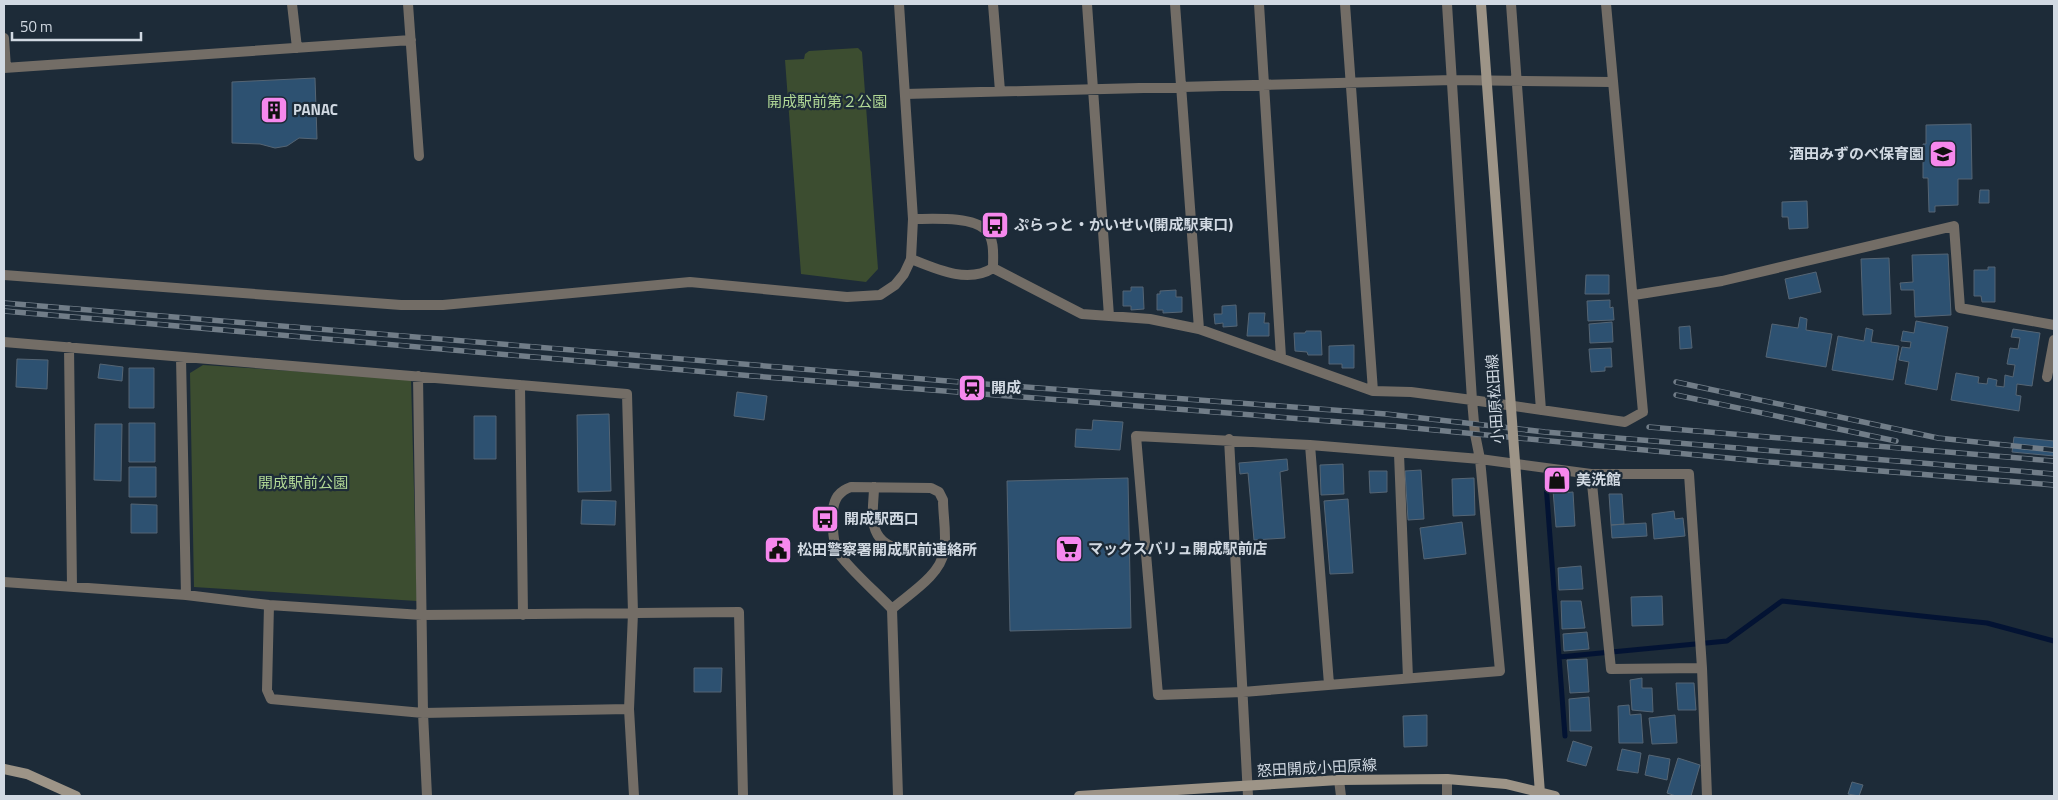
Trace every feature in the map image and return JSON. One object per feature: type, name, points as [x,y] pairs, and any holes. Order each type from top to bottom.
[{"type":"main road","name":"小田原松田線","points":[[1481,4],[1540,795]]},
{"type":"main road","points":[[4,769],[27,774],[76,796]]},
{"type":"main road","name":"怒田開成小田原線","points":[[1079,796],[1248,791],[1339,780],[1447,779],[1506,784],[1540,795],[1554,796]]},
{"type":"street","points":[[292,4],[297,48]]},
{"type":"street","points":[[408,4],[419,156]]},
{"type":"street","points":[[4,275],[342,301],[443,305],[690,282],[847,297],[880,295],[895,284],[904,274],[911,258],[913,219],[899,4]]},
{"type":"street","points":[[993,4],[1000,92]]},
{"type":"street","points":[[1087,4],[1109,316]]},
{"type":"street","points":[[1175,4],[1200,329]]},
{"type":"street","points":[[1259,4],[1281,357]]},
{"type":"street","points":[[1345,4],[1373,390]]},
{"type":"street","points":[[1447,4],[1472,400],[1475,434],[1480,459],[1500,671],[1243,692],[1158,695],[1136,436],[1229,439],[1398,454],[1480,459],[1591,474],[1689,474],[1702,668],[1707,796]]},
{"type":"street","points":[[1511,4],[1541,410]]},
{"type":"street","points":[[993,268],[1082,314],[1150,319],[1200,329],[1373,390],[1411,392],[1625,422],[1643,412],[1634,296],[1606,4]]},
{"type":"street","points":[[4,38],[5,68],[411,40]]},
{"type":"street","points":[[905,94],[1453,80],[1612,82]]},
{"type":"street","points":[[913,219],[967,221],[986,230],[994,247],[993,268]]},
{"type":"street","points":[[1634,296],[1722,280],[1954,226],[1960,308],[2054,325]]},
{"type":"street","points":[[911,258],[940,271],[960,274],[984,274],[993,268]]},
{"type":"street","points":[[2047,377],[2054,340]]},
{"type":"street","points":[[4,342],[627,394],[633,613],[629,709],[634,796]]},
{"type":"street","points":[[69,347],[72,587]]},
{"type":"street","points":[[181,358],[186,595]]},
{"type":"street","points":[[418,376],[423,713],[427,796]]},
{"type":"street","points":[[520,385],[523,614]]},
{"type":"street","points":[[1229,439],[1248,791]]},
{"type":"street","points":[[1310,445],[1329,684]]},
{"type":"street","points":[[1398,454],[1408,678]]},
{"type":"street","points":[[1591,474],[1611,669],[1702,668]]},
{"type":"street","points":[[892,609],[938,567],[944,548],[943,500],[939,492],[931,488],[851,487],[843,490],[836,498],[833,507],[834,538],[839,553],[892,609],[898,796]]},
{"type":"street","points":[[874,487],[874,525],[881,541],[896,549],[944,548]]},
{"type":"street","points":[[4,582],[186,595],[269,605],[422,615],[739,612],[743,796]]},
{"type":"street","points":[[269,605],[267,690],[271,699],[423,713],[629,709]]},
{"type":"street","points":[[1447,779],[1447,796]]},
{"type":"street","points":[[1339,780],[1341,796]]},
{"type":"green space","name":"開成駅前第２公園","points":[[858,48],[862,52],[878,269],[866,282],[801,274],[785,60],[804,59],[805,54],[809,51]]},
{"type":"green space","name":"開成駅前公園","points":[[203,365],[411,379],[417,601],[194,587],[190,373]]},
{"type":"building","name":"PANAC","points":[[315,78],[317,139],[299,138],[287,146],[275,148],[260,144],[232,143],[232,82]]},
{"type":"building","points":[[1971,124],[1972,179],[1958,179],[1958,205],[1935,206],[1935,212],[1929,212],[1928,178],[1923,178],[1923,144],[1926,144],[1926,125]]},
{"type":"building","points":[[1980,190],[1989,190],[1989,203],[1979,203]]},
{"type":"building","points":[[1807,201],[1808,228],[1789,229],[1788,217],[1782,217],[1782,202]]},
{"type":"building","points":[[1948,254],[1951,315],[1915,317],[1914,290],[1901,290],[1900,283],[1913,282],[1912,255]]},
{"type":"building","points":[[1889,258],[1891,314],[1863,315],[1861,259]]},
{"type":"building","points":[[1988,267],[1995,267],[1995,302],[1982,302],[1981,296],[1974,296],[1974,270],[1988,270]]},
{"type":"building","points":[[1816,272],[1821,292],[1789,299],[1785,279]]},
{"type":"building","points":[[1586,275],[1609,275],[1609,294],[1585,294]]},
{"type":"building","points":[[1131,287],[1143,287],[1144,309],[1131,310],[1131,306],[1123,306],[1123,291],[1131,291]]},
{"type":"building","points":[[1176,290],[1176,297],[1182,297],[1182,312],[1163,313],[1163,310],[1157,310],[1157,294],[1160,294],[1160,291]]},
{"type":"building","points":[[1610,300],[1610,308],[1613,307],[1614,320],[1588,321],[1587,301]]},
{"type":"building","points":[[1236,305],[1237,326],[1223,327],[1223,323],[1215,324],[1214,314],[1222,314],[1222,306]]},
{"type":"building","points":[[1249,313],[1265,313],[1264,323],[1269,323],[1269,336],[1247,336]]},
{"type":"building","points":[[1800,317],[1807,319],[1806,330],[1832,334],[1826,367],[1766,357],[1772,324],[1798,328]]},
{"type":"building","points":[[1916,321],[1948,327],[1937,390],[1905,384],[1909,362],[1899,360],[1902,347],[1910,348],[1911,342],[1901,341],[1903,331],[1914,333]]},
{"type":"building","points":[[1612,322],[1613,342],[1590,343],[1589,324]]},
{"type":"building","points":[[1690,326],[1692,348],[1680,349],[1679,327]]},
{"type":"building","points":[[1866,328],[1873,330],[1871,342],[1899,346],[1893,380],[1832,370],[1838,336],[1864,341]]},
{"type":"building","points":[[2013,329],[2040,333],[2032,386],[2017,384],[2016,395],[2021,396],[2019,411],[1951,400],[1956,373],[1979,377],[1978,383],[1987,384],[1988,378],[1997,380],[1996,386],[2004,387],[2005,375],[2013,377],[2015,365],[2007,364],[2010,348],[2018,349],[2020,338],[2011,337]]},
{"type":"building","points":[[1306,331],[1321,331],[1322,355],[1308,355],[1307,352],[1295,351],[1294,333],[1305,333]]},
{"type":"building","points":[[1354,345],[1354,368],[1342,368],[1342,364],[1329,364],[1329,346]]},
{"type":"building","points":[[1611,348],[1612,367],[1605,367],[1605,371],[1591,372],[1589,349]]},
{"type":"building","points":[[17,359],[48,360],[47,389],[16,387]]},
{"type":"building","points":[[100,364],[123,367],[122,381],[98,378]]},
{"type":"building","points":[[129,368],[154,368],[154,408],[129,408]]},
{"type":"building","points":[[737,392],[767,396],[764,420],[734,416]]},
{"type":"building","points":[[609,414],[611,491],[578,492],[577,415]]},
{"type":"building","points":[[474,416],[496,416],[496,459],[474,459]]},
{"type":"building","points":[[1093,420],[1123,422],[1120,450],[1075,447],[1076,429],[1092,430]]},
{"type":"building","points":[[129,423],[155,423],[155,462],[129,462]]},
{"type":"building","points":[[95,424],[122,424],[121,481],[94,480]]},
{"type":"building","points":[[2014,437],[2054,441],[2054,456],[2012,452]]},
{"type":"building","points":[[1287,459],[1288,470],[1280,472],[1285,538],[1254,540],[1248,473],[1240,474],[1239,463]]},
{"type":"building","points":[[1343,464],[1344,494],[1321,495],[1320,465]]},
{"type":"building","points":[[129,467],[156,467],[156,497],[129,497]]},
{"type":"building","points":[[1421,470],[1424,519],[1408,520],[1405,471]]},
{"type":"building","points":[[1369,471],[1387,471],[1387,492],[1370,493]]},
{"type":"building","points":[[1563,473],[1564,484],[1553,485],[1552,474]]},
{"type":"building","points":[[1128,478],[1131,628],[1010,631],[1007,481]]},
{"type":"building","points":[[1474,478],[1475,515],[1453,516],[1452,479]]},
{"type":"building","points":[[1562,489],[1562,493],[1573,492],[1575,526],[1556,527],[1553,490]]},
{"type":"building","points":[[1609,494],[1622,494],[1624,524],[1611,525]]},
{"type":"building","points":[[1348,499],[1353,573],[1330,574],[1324,501]]},
{"type":"building","points":[[582,500],[616,501],[615,525],[581,524]]},
{"type":"building","points":[[131,504],[157,505],[157,533],[131,533]]},
{"type":"building","points":[[1674,511],[1675,519],[1683,518],[1685,536],[1654,539],[1652,514]]},
{"type":"building","points":[[1462,522],[1466,554],[1424,559],[1420,528]]},
{"type":"building","points":[[1646,523],[1647,536],[1612,538],[1611,525]]},
{"type":"building","points":[[1581,566],[1583,589],[1559,590],[1558,568]]},
{"type":"building","points":[[1662,596],[1663,625],[1632,626],[1631,597]]},
{"type":"building","points":[[1561,601],[1581,601],[1585,628],[1562,629]]},
{"type":"building","points":[[1587,632],[1589,649],[1564,651],[1563,634]]},
{"type":"building","points":[[1587,659],[1589,692],[1570,693],[1567,660]]},
{"type":"building","points":[[694,668],[722,668],[721,692],[694,692]]},
{"type":"building","points":[[1642,678],[1642,688],[1652,688],[1653,712],[1632,710],[1630,680]]},
{"type":"building","points":[[1676,683],[1694,683],[1696,710],[1678,710]]},
{"type":"building","points":[[1589,697],[1591,731],[1570,731],[1569,699]]},
{"type":"building","points":[[1629,705],[1630,715],[1641,714],[1643,743],[1619,743],[1618,706]]},
{"type":"building","points":[[1427,715],[1427,746],[1404,747],[1403,716]]},
{"type":"building","points":[[1675,715],[1677,743],[1652,744],[1649,718]]},
{"type":"building","points":[[1573,741],[1592,747],[1586,766],[1567,761]]},
{"type":"building","points":[[1622,749],[1641,753],[1638,773],[1617,770]]},
{"type":"building","points":[[1649,755],[1670,759],[1667,780],[1645,775]]},
{"type":"building","points":[[1678,758],[1700,765],[1691,796],[1676,796],[1667,793]]},
{"type":"building","points":[[1852,782],[1863,785],[1859,796],[1848,794]]},
{"type":"waterway","points":[[1546,484],[1565,736]]},
{"type":"waterway","points":[[1559,657],[1727,641],[1782,601],[1987,623],[2054,641]]},
{"type":"railway","points":[[4,303],[972,383],[1386,414],[1545,432],[2054,474]]},
{"type":"railway","points":[[4,311],[753,376],[1393,426],[1770,462],[2054,485]]},
{"type":"railway","points":[[1676,382],[1938,438],[2054,450]]},
{"type":"railway","points":[[1676,395],[1896,441]]},
{"type":"railway","points":[[1649,427],[2054,461]]},
{"type":"place","name":"PANAC","points":[[274,110]]},
{"type":"place","name":"酒田みずのべ保育園","points":[[1943,154]]},
{"type":"place","name":"ぷらっと・かいせい(開成駅東口)","points":[[995,225]]},
{"type":"place","name":"開成","points":[[972,388]]},
{"type":"place","name":"美洗館","points":[[1557,480]]},
{"type":"place","name":"開成駅西口","points":[[825,519]]},
{"type":"place","name":"マックスバリュ開成駅前店","points":[[1069,549]]},
{"type":"place","name":"松田警察署開成駅前連絡所","points":[[778,550]]}]
